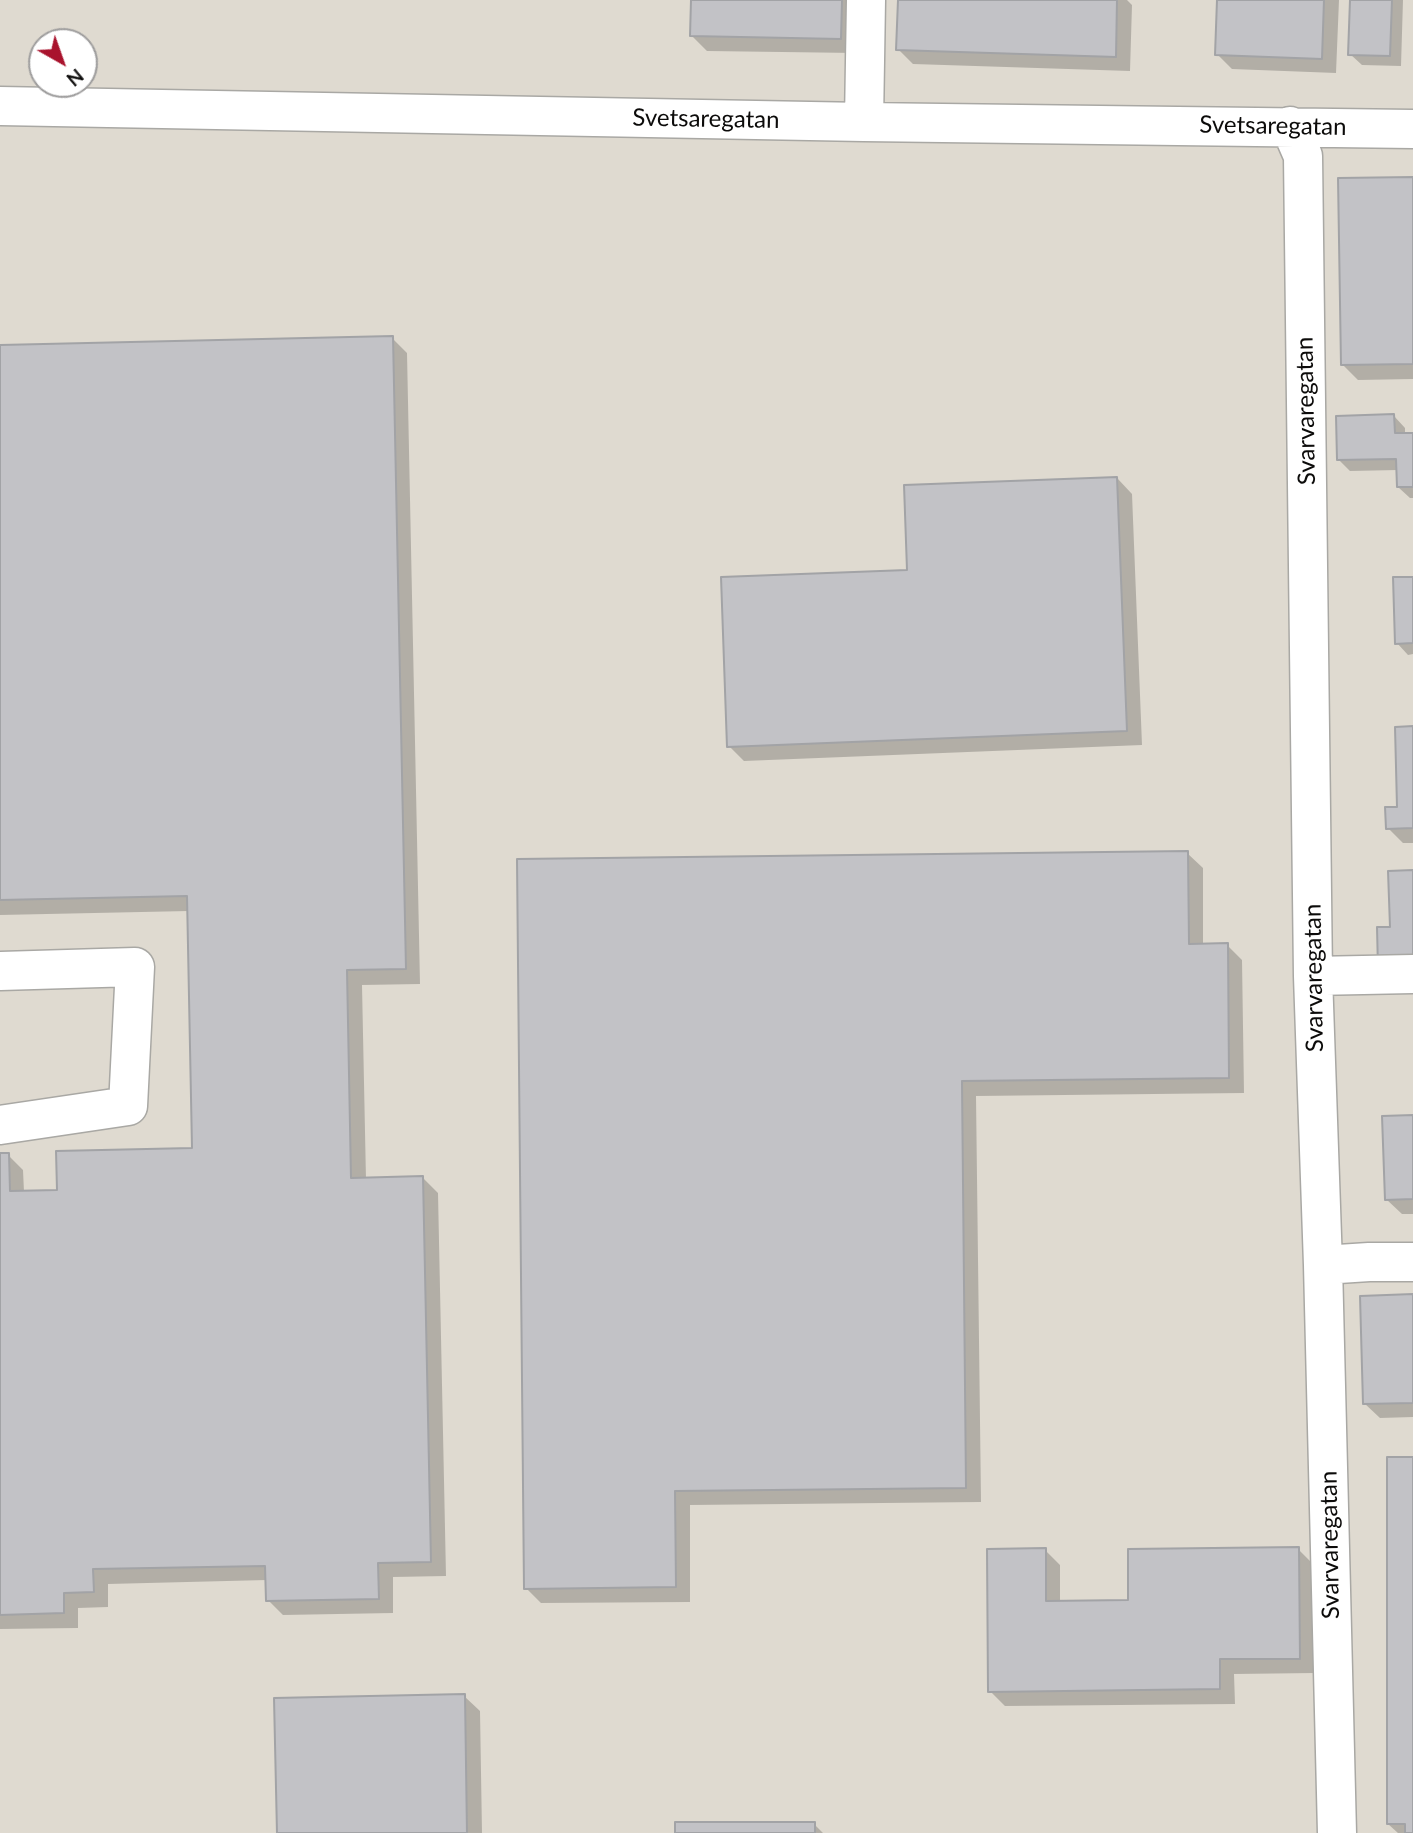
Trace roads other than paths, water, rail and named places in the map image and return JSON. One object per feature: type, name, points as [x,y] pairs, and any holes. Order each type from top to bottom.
[{"type":"street","points":[[864,122],[866,0]]},
{"type":"street","name":"Svetsaregatan","points":[[0,106],[1413,129]]},
{"type":"street","name":"Svarvaregatan","points":[[1290,126],[1303,156],[1313,976],[1337,1833]]},
{"type":"street","points":[[0,971],[135,967],[128,1106],[0,1125]]},
{"type":"street","points":[[1313,976],[1413,974]]},
{"type":"street","points":[[1323,1265],[1413,1262]]}]
